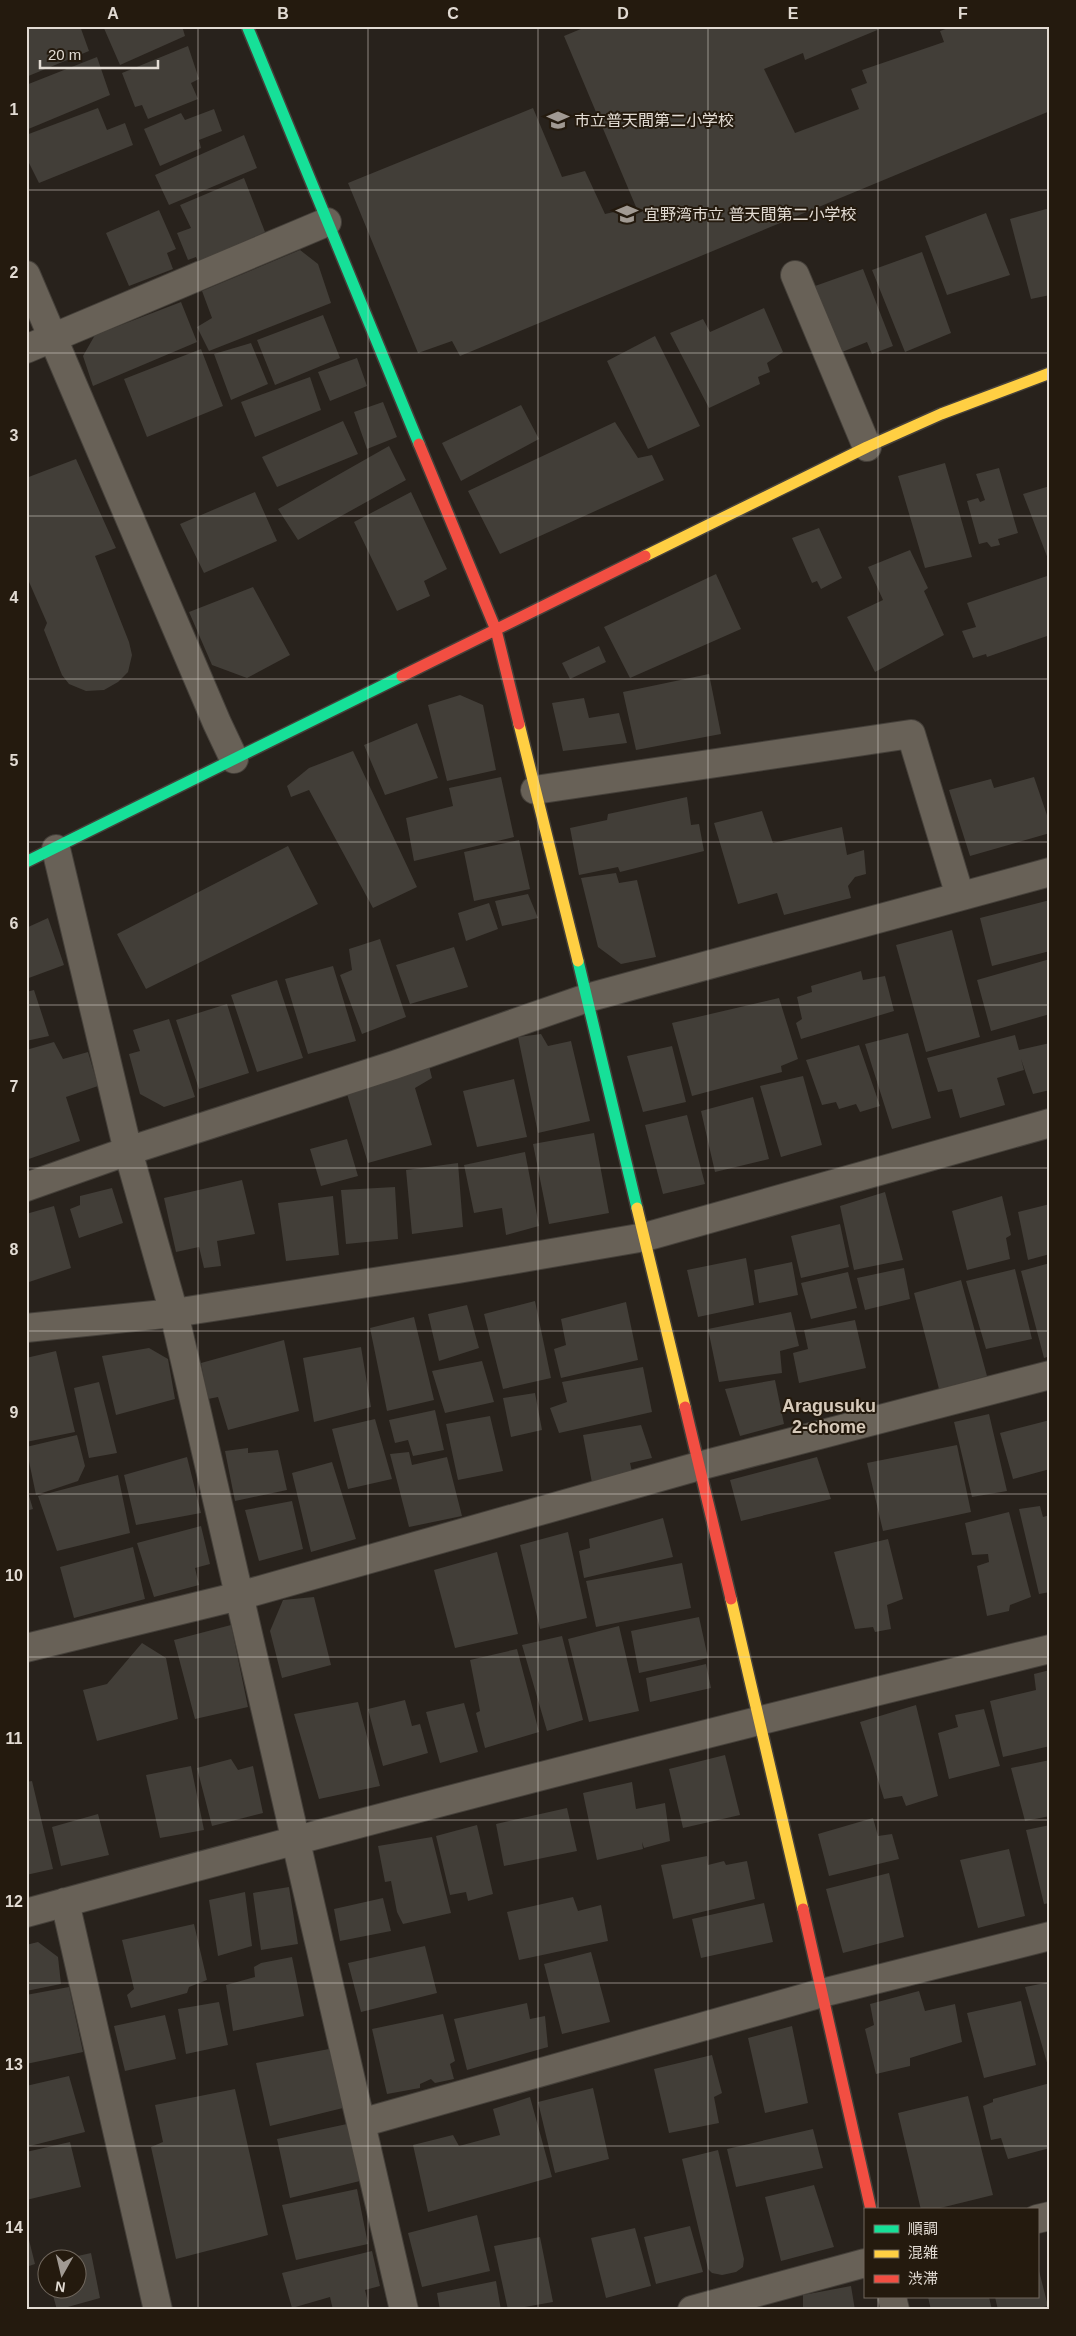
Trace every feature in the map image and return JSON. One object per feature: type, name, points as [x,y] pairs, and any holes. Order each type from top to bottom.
[{"type":"street","points":[[247,26],[496,630],[645,1237],[760,1719],[871,2208]]},
{"type":"street","points":[[26,348],[327,222]]},
{"type":"street","points":[[26,275],[234,759]]},
{"type":"street","points":[[795,275],[867,447]]},
{"type":"street","points":[[26,862],[56,849],[234,759],[867,447],[941,414],[1050,373]]},
{"type":"street","points":[[535,790],[911,734],[960,896]]},
{"type":"street","points":[[56,849],[128,1151],[174,1314],[404,2310]]},
{"type":"street","points":[[26,1187],[128,1151],[394,1065],[587,998],[1050,872]]},
{"type":"street","points":[[26,1328],[174,1314],[645,1237],[1050,1123]]},
{"type":"street","points":[[26,1648],[239,1596],[699,1466],[1050,1375]]},
{"type":"street","points":[[26,1913],[295,1840],[760,1719],[1050,1649]]},
{"type":"street","points":[[65,1902],[158,2310]]},
{"type":"street","points":[[361,2123],[822,1993],[1050,1936]]},
{"type":"street","points":[[1038,2220],[1050,2216]]},
{"type":"street","points":[[692,2310],[864,2263]]},
{"type":"building","points":[[26,26],[80,26],[89,51],[26,77]]},
{"type":"building","points":[[103,26],[182,26],[185,36],[120,65]]},
{"type":"building","points":[[588,26],[887,26],[805,60],[803,53],[764,69],[795,133],[859,109],[851,89],[867,83],[862,70],[944,42],[940,31],[954,26],[1050,26],[1050,111],[460,356],[452,341],[418,353],[348,183],[533,108],[562,177],[585,171],[605,214],[636,207],[564,36]]},
{"type":"building","points":[[188,46],[199,79],[191,83],[198,99],[148,119],[142,105],[135,107],[122,73]]},
{"type":"building","points":[[97,57],[110,95],[26,130],[26,85]]},
{"type":"building","points":[[98,108],[107,130],[125,123],[133,145],[39,183],[26,157],[26,135]]},
{"type":"building","points":[[214,109],[222,131],[199,140],[201,148],[160,166],[144,129],[181,113],[185,120]]},
{"type":"building","points":[[244,135],[257,168],[169,205],[155,175]]},
{"type":"building","points":[[244,178],[265,232],[198,262],[196,257],[188,260],[177,233],[191,228],[180,205]]},
{"type":"building","points":[[1050,208],[1050,295],[1031,299],[1010,219]]},
{"type":"building","points":[[159,210],[176,249],[167,253],[173,269],[129,286],[106,233]]},
{"type":"building","points":[[986,213],[1010,275],[947,295],[925,236]]},
{"type":"building","points":[[300,250],[318,264],[331,303],[209,351],[197,327],[212,318],[202,291]]},
{"type":"building","points":[[922,252],[951,333],[905,352],[872,270]]},
{"type":"building","points":[[863,269],[893,346],[872,354],[867,342],[842,352],[815,286]]},
{"type":"building","points":[[181,302],[197,342],[93,386],[83,356],[95,335]]},
{"type":"building","points":[[764,308],[783,352],[767,363],[770,372],[758,377],[760,384],[709,408],[670,333],[703,319],[710,332]]},
{"type":"building","points":[[323,315],[340,358],[275,385],[257,340]]},
{"type":"building","points":[[655,336],[700,426],[648,449],[607,361]]},
{"type":"building","points":[[251,343],[268,384],[231,400],[214,354]]},
{"type":"building","points":[[201,349],[223,406],[147,437],[124,379]]},
{"type":"building","points":[[357,358],[367,386],[330,401],[318,372]]},
{"type":"building","points":[[310,377],[321,410],[255,437],[241,402]]},
{"type":"building","points":[[383,402],[397,437],[367,449],[354,412]]},
{"type":"building","points":[[521,405],[539,439],[461,481],[442,443]]},
{"type":"building","points":[[343,421],[358,454],[277,487],[262,457]]},
{"type":"building","points":[[615,422],[638,458],[652,455],[664,480],[500,554],[468,491]]},
{"type":"building","points":[[389,446],[406,480],[298,540],[278,509]]},
{"type":"building","points":[[76,459],[116,548],[95,556],[129,642],[132,655],[128,672],[118,682],[104,690],[86,691],[69,684],[62,675],[44,630],[47,623],[26,575],[26,478]]},
{"type":"building","points":[[945,463],[972,557],[925,568],[898,476]]},
{"type":"building","points":[[999,468],[1018,533],[998,539],[1000,545],[991,547],[987,542],[979,544],[967,501],[978,498],[980,502],[985,500],[976,474]]},
{"type":"building","points":[[1050,486],[1050,564],[1023,494]]},
{"type":"building","points":[[255,492],[277,541],[204,573],[180,524]]},
{"type":"building","points":[[411,492],[447,569],[424,581],[430,596],[397,611],[354,522]]},
{"type":"building","points":[[819,528],[842,578],[821,589],[817,581],[812,583],[792,538]]},
{"type":"building","points":[[910,550],[928,588],[924,591],[944,635],[875,672],[847,617],[883,600],[868,567]]},
{"type":"building","points":[[716,574],[741,629],[630,678],[604,627]]},
{"type":"building","points":[[1050,575],[1050,635],[987,657],[986,654],[973,658],[962,631],[976,627],[967,603]]},
{"type":"building","points":[[253,587],[290,655],[247,678],[212,665],[189,612]]},
{"type":"building","points":[[599,646],[606,662],[570,679],[562,663]]},
{"type":"building","points":[[709,674],[721,734],[636,750],[623,692]]},
{"type":"building","points":[[460,695],[483,705],[496,770],[447,781],[428,705]]},
{"type":"building","points":[[584,698],[589,718],[619,713],[627,743],[563,751],[552,703]]},
{"type":"building","points":[[417,723],[438,778],[385,795],[364,745]]},
{"type":"building","points":[[353,751],[417,887],[373,908],[309,790],[291,797],[287,786],[309,768]]},
{"type":"building","points":[[501,777],[514,837],[414,861],[406,818],[453,806],[449,788]]},
{"type":"building","points":[[1034,777],[1050,824],[1050,833],[970,856],[949,790],[991,779],[994,788]]},
{"type":"building","points":[[687,797],[691,825],[699,824],[704,851],[620,872],[618,867],[579,875],[570,828],[607,820],[608,814]]},
{"type":"building","points":[[762,811],[773,843],[842,827],[847,855],[864,850],[866,874],[855,877],[848,886],[851,898],[784,915],[777,893],[738,904],[714,823]]},
{"type":"building","points":[[519,840],[530,889],[474,901],[464,852]]},
{"type":"building","points":[[288,846],[318,904],[146,989],[117,934]]},
{"type":"building","points":[[616,873],[619,883],[637,880],[656,957],[621,964],[598,947],[581,878]]},
{"type":"building","points":[[528,894],[538,918],[502,926],[495,901]]},
{"type":"building","points":[[1050,900],[1050,951],[992,966],[980,918]]},
{"type":"building","points":[[489,903],[498,929],[466,941],[458,913]]},
{"type":"building","points":[[48,918],[64,965],[26,979],[26,928]]},
{"type":"building","points":[[952,930],[980,1037],[926,1052],[896,945]]},
{"type":"building","points":[[380,939],[406,1017],[362,1034],[340,975],[352,970],[349,949]]},
{"type":"building","points":[[454,947],[468,987],[410,1004],[396,965]]},
{"type":"building","points":[[1050,959],[1050,1014],[991,1031],[977,980]]},
{"type":"building","points":[[333,966],[356,1041],[308,1054],[285,979]]},
{"type":"building","points":[[861,971],[863,980],[885,976],[894,1011],[801,1039],[796,1023],[802,1019],[797,997],[812,992],[811,986]]},
{"type":"building","points":[[277,980],[303,1058],[257,1072],[231,995]]},
{"type":"building","points":[[34,990],[49,1036],[26,1041],[26,992]]},
{"type":"building","points":[[779,998],[798,1059],[781,1066],[782,1072],[692,1096],[672,1023]]},
{"type":"building","points":[[227,1004],[249,1073],[199,1089],[176,1020]]},
{"type":"building","points":[[169,1019],[195,1097],[164,1107],[140,1094],[129,1054],[140,1051],[133,1030]]},
{"type":"building","points":[[908,1033],[931,1118],[892,1129],[865,1044]]},
{"type":"building","points":[[541,1034],[548,1046],[571,1041],[590,1121],[538,1133],[518,1037]]},
{"type":"building","points":[[1015,1035],[1019,1050],[1050,1043],[1050,1090],[1033,1094],[1021,1059],[1024,1070],[997,1078],[1005,1105],[960,1118],[952,1089],[938,1092],[927,1058]]},
{"type":"building","points":[[54,1042],[63,1059],[88,1052],[98,1086],[66,1097],[80,1141],[26,1160],[26,1050]]},
{"type":"building","points":[[859,1045],[880,1106],[860,1112],[856,1104],[839,1109],[836,1102],[822,1105],[806,1060]]},
{"type":"building","points":[[672,1046],[686,1102],[643,1112],[627,1056]]},
{"type":"building","points":[[429,1066],[432,1078],[415,1088],[432,1145],[368,1163],[347,1094]]},
{"type":"building","points":[[803,1076],[822,1145],[781,1157],[760,1086]]},
{"type":"building","points":[[514,1079],[527,1137],[477,1147],[463,1091]]},
{"type":"building","points":[[753,1097],[769,1159],[715,1172],[701,1111]]},
{"type":"building","points":[[687,1115],[705,1184],[663,1194],[645,1125]]},
{"type":"building","points":[[594,1133],[609,1213],[549,1224],[533,1144]]},
{"type":"building","points":[[347,1139],[358,1176],[321,1186],[310,1149]]},
{"type":"building","points":[[525,1152],[539,1226],[506,1235],[502,1208],[474,1213],[464,1165]]},
{"type":"building","points":[[458,1163],[463,1227],[412,1234],[406,1170]]},
{"type":"building","points":[[242,1180],[255,1234],[217,1241],[221,1266],[204,1268],[199,1247],[176,1252],[164,1198]]},
{"type":"building","points":[[395,1187],[398,1239],[346,1244],[341,1190]]},
{"type":"building","points":[[112,1188],[123,1223],[79,1238],[70,1209],[80,1205],[80,1196]]},
{"type":"building","points":[[885,1192],[903,1260],[854,1270],[840,1206]]},
{"type":"building","points":[[333,1196],[339,1255],[286,1261],[278,1203]]},
{"type":"building","points":[[1002,1196],[1011,1235],[1006,1238],[1010,1259],[967,1270],[952,1211]]},
{"type":"building","points":[[1050,1204],[1050,1254],[1028,1260],[1018,1212]]},
{"type":"building","points":[[54,1206],[71,1268],[26,1283],[26,1214]]},
{"type":"building","points":[[840,1224],[849,1267],[801,1278],[791,1236]]},
{"type":"building","points":[[746,1258],[754,1305],[698,1317],[687,1270]]},
{"type":"building","points":[[792,1262],[798,1295],[759,1303],[754,1270]]},
{"type":"building","points":[[1050,1263],[1050,1356],[1044,1358],[1021,1271]]},
{"type":"building","points":[[904,1268],[910,1299],[865,1310],[857,1278]]},
{"type":"building","points":[[1015,1269],[1032,1339],[986,1349],[966,1281]]},
{"type":"building","points":[[848,1272],[857,1308],[811,1319],[801,1283]]},
{"type":"building","points":[[961,1280],[987,1376],[939,1389],[914,1293]]},
{"type":"building","points":[[535,1301],[551,1378],[503,1389],[484,1314]]},
{"type":"building","points":[[626,1302],[638,1360],[561,1378],[554,1349],[566,1345],[561,1319]]},
{"type":"building","points":[[467,1305],[479,1348],[439,1361],[428,1314]]},
{"type":"building","points":[[791,1312],[799,1346],[780,1351],[782,1373],[719,1382],[708,1329]]},
{"type":"building","points":[[414,1317],[434,1400],[387,1411],[370,1328]]},
{"type":"building","points":[[855,1320],[866,1368],[799,1383],[793,1353],[808,1349],[804,1330]]},
{"type":"building","points":[[284,1340],[299,1411],[228,1430],[218,1397],[208,1399],[201,1363]]},
{"type":"building","points":[[361,1347],[371,1407],[314,1422],[303,1358]]},
{"type":"building","points":[[149,1348],[168,1359],[175,1399],[116,1415],[102,1356]]},
{"type":"building","points":[[56,1351],[75,1432],[26,1442],[26,1358]]},
{"type":"building","points":[[482,1361],[494,1402],[445,1413],[432,1371]]},
{"type":"building","points":[[643,1367],[652,1412],[559,1433],[550,1408],[567,1402],[562,1382]]},
{"type":"building","points":[[775,1380],[784,1424],[740,1436],[725,1389]]},
{"type":"building","points":[[99,1382],[117,1453],[89,1458],[74,1388]]},
{"type":"building","points":[[535,1393],[542,1430],[511,1437],[503,1398]]},
{"type":"building","points":[[435,1410],[444,1450],[413,1456],[408,1440],[395,1443],[389,1420]]},
{"type":"building","points":[[989,1414],[1007,1491],[972,1497],[954,1422]]},
{"type":"building","points":[[490,1416],[503,1471],[458,1480],[446,1424]]},
{"type":"building","points":[[375,1419],[392,1479],[348,1489],[332,1429]]},
{"type":"building","points":[[1050,1420],[1050,1469],[1013,1479],[1000,1433]]},
{"type":"building","points":[[641,1425],[652,1458],[630,1463],[633,1476],[592,1483],[583,1435]]},
{"type":"building","points":[[77,1435],[85,1466],[78,1481],[36,1495],[26,1447]]},
{"type":"building","points":[[957,1445],[971,1512],[883,1531],[867,1463]]},
{"type":"building","points":[[248,1448],[248,1453],[278,1450],[287,1490],[235,1501],[225,1451]]},
{"type":"building","points":[[409,1452],[412,1465],[447,1457],[462,1516],[409,1527],[390,1454]]},
{"type":"building","points":[[187,1457],[201,1513],[136,1525],[124,1475]]},
{"type":"building","points":[[817,1457],[831,1499],[741,1521],[730,1480]]},
{"type":"building","points":[[332,1462],[356,1539],[311,1552],[292,1473]]},
{"type":"building","points":[[118,1475],[130,1533],[57,1551],[38,1496]]},
{"type":"building","points":[[26,1486],[33,1509],[26,1511]]},
{"type":"building","points":[[292,1501],[303,1549],[259,1561],[245,1510]]},
{"type":"building","points":[[1040,1506],[1043,1517],[1050,1515],[1050,1592],[1039,1594],[1019,1509]]},
{"type":"building","points":[[1009,1512],[1031,1597],[1010,1605],[1009,1611],[987,1616],[977,1566],[989,1562],[988,1554],[972,1555],[965,1523]]},
{"type":"building","points":[[663,1518],[673,1557],[584,1578],[579,1551],[590,1548],[589,1539]]},
{"type":"building","points":[[201,1526],[210,1564],[195,1568],[199,1585],[154,1597],[137,1543]]},
{"type":"building","points":[[568,1532],[587,1618],[540,1629],[520,1545]]},
{"type":"building","points":[[888,1539],[903,1599],[887,1605],[891,1629],[875,1632],[873,1627],[855,1629],[834,1552]]},
{"type":"building","points":[[133,1547],[145,1599],[74,1618],[60,1567]]},
{"type":"building","points":[[497,1552],[518,1634],[455,1648],[434,1570]]},
{"type":"building","points":[[682,1563],[691,1608],[596,1627],[586,1581]]},
{"type":"building","points":[[314,1597],[331,1665],[282,1678],[270,1631],[283,1600]]},
{"type":"building","points":[[699,1617],[708,1658],[639,1673],[631,1631]]},
{"type":"building","points":[[231,1625],[248,1707],[195,1719],[174,1640]]},
{"type":"building","points":[[619,1626],[639,1711],[589,1722],[568,1639]]},
{"type":"building","points":[[562,1636],[583,1720],[547,1731],[522,1645]]},
{"type":"building","points":[[142,1643],[166,1658],[178,1719],[97,1741],[83,1690],[107,1684]]},
{"type":"building","points":[[517,1649],[539,1732],[485,1748],[476,1713],[480,1711],[470,1660]]},
{"type":"building","points":[[706,1664],[711,1688],[650,1702],[646,1678]]},
{"type":"building","points":[[1050,1670],[1050,1746],[1003,1757],[990,1701],[1036,1690],[1034,1674]]},
{"type":"building","points":[[405,1700],[412,1726],[420,1724],[428,1753],[383,1766],[368,1709]]},
{"type":"building","points":[[358,1702],[380,1786],[319,1799],[294,1714]]},
{"type":"building","points":[[464,1703],[478,1752],[440,1763],[426,1712]]},
{"type":"building","points":[[916,1705],[938,1796],[906,1806],[902,1796],[884,1799],[860,1722]]},
{"type":"building","points":[[984,1709],[1000,1766],[949,1779],[938,1733],[958,1727],[955,1715]]},
{"type":"building","points":[[725,1755],[740,1815],[683,1828],[669,1769]]},
{"type":"building","points":[[231,1759],[238,1770],[253,1766],[263,1813],[212,1826],[197,1768]]},
{"type":"building","points":[[1050,1760],[1050,1816],[1025,1821],[1011,1768]]},
{"type":"building","points":[[191,1766],[204,1830],[160,1838],[146,1775]]},
{"type":"building","points":[[32,1781],[53,1869],[26,1875],[26,1782]]},
{"type":"building","points":[[632,1782],[636,1809],[665,1803],[670,1841],[644,1848],[642,1842],[643,1849],[597,1860],[583,1793]]},
{"type":"building","points":[[567,1808],[577,1851],[504,1866],[496,1824]]},
{"type":"building","points":[[98,1814],[109,1855],[61,1866],[52,1827]]},
{"type":"building","points":[[873,1818],[878,1836],[892,1834],[899,1859],[829,1876],[818,1834]]},
{"type":"building","points":[[477,1825],[493,1894],[468,1901],[466,1892],[450,1895],[436,1836]]},
{"type":"building","points":[[1050,1825],[1050,1903],[1044,1904],[1026,1830]]},
{"type":"building","points":[[432,1837],[451,1913],[403,1924],[397,1912],[391,1881],[385,1882],[378,1846]]},
{"type":"building","points":[[1009,1849],[1025,1916],[978,1928],[960,1860]]},
{"type":"building","points":[[707,1856],[708,1865],[724,1861],[726,1865],[747,1861],[755,1899],[673,1919],[661,1865]]},
{"type":"building","points":[[889,1873],[904,1937],[843,1953],[826,1889]]},
{"type":"building","points":[[289,1887],[298,1944],[261,1950],[253,1893]]},
{"type":"building","points":[[245,1892],[252,1946],[218,1956],[209,1900]]},
{"type":"building","points":[[573,1897],[578,1911],[601,1905],[608,1941],[519,1960],[507,1912]]},
{"type":"building","points":[[383,1898],[391,1931],[340,1941],[334,1909]]},
{"type":"building","points":[[764,1903],[773,1942],[701,1958],[692,1919]]},
{"type":"building","points":[[194,1924],[207,1980],[189,1987],[187,1993],[131,2008],[127,1995],[134,1989],[122,1940]]},
{"type":"building","points":[[38,1942],[58,1957],[61,1984],[26,1991],[26,1945]]},
{"type":"building","points":[[425,1946],[437,1993],[361,2012],[348,1963]]},
{"type":"building","points":[[591,1952],[610,2022],[562,2034],[544,1964]]},
{"type":"building","points":[[292,1957],[304,2016],[233,2031],[226,1985],[255,1977],[254,1967],[261,1963]]},
{"type":"building","points":[[1050,1982],[1050,2066],[1048,2066],[1025,1987]]},
{"type":"building","points":[[69,1987],[83,2052],[26,2064],[26,1995]]},
{"type":"building","points":[[919,1991],[925,2011],[955,2004],[962,2042],[910,2058],[910,2066],[876,2074],[865,2029],[874,2025],[870,2004]]},
{"type":"building","points":[[1021,2001],[1036,2065],[984,2078],[967,2013]]},
{"type":"building","points":[[219,2002],[228,2045],[186,2054],[178,2009]]},
{"type":"building","points":[[527,2003],[530,2019],[545,2016],[548,2047],[467,2070],[454,2019]]},
{"type":"building","points":[[443,2014],[455,2061],[450,2064],[454,2079],[435,2083],[431,2079],[420,2084],[420,2088],[387,2094],[372,2029]]},
{"type":"building","points":[[165,2015],[176,2059],[125,2071],[114,2026]]},
{"type":"building","points":[[792,2026],[808,2103],[765,2113],[748,2038]]},
{"type":"building","points":[[329,2049],[343,2108],[270,2126],[256,2063]]},
{"type":"building","points":[[712,2055],[722,2093],[714,2097],[719,2123],[669,2133],[654,2069]]},
{"type":"building","points":[[69,2076],[85,2132],[26,2147],[26,2086]]},
{"type":"building","points":[[1050,2083],[1050,2148],[1008,2159],[1001,2138],[991,2140],[983,2106],[993,2102],[993,2099]]},
{"type":"building","points":[[593,2088],[609,2159],[555,2173],[538,2102]]},
{"type":"building","points":[[235,2089],[268,2235],[176,2259],[151,2147],[163,2142],[155,2105]]},
{"type":"building","points":[[968,2096],[993,2195],[940,2208],[921,2208],[898,2113]]},
{"type":"building","points":[[530,2097],[552,2177],[428,2212],[413,2145],[453,2135],[459,2146],[500,2135],[493,2109]]},
{"type":"building","points":[[347,2124],[360,2181],[290,2198],[277,2139]]},
{"type":"building","points":[[813,2129],[823,2168],[736,2187],[727,2149]]},
{"type":"building","points":[[70,2142],[81,2187],[26,2200],[26,2152]]},
{"type":"building","points":[[718,2150],[744,2259],[743,2267],[736,2272],[722,2275],[712,2273],[708,2269],[682,2159]]},
{"type":"building","points":[[814,2185],[834,2247],[781,2261],[765,2197]]},
{"type":"building","points":[[357,2189],[368,2244],[296,2260],[282,2205]]},
{"type":"building","points":[[477,2215],[490,2271],[422,2287],[408,2233]]},
{"type":"building","points":[[690,2226],[703,2272],[656,2284],[644,2237]]},
{"type":"building","points":[[26,2228],[35,2264],[26,2267]]},
{"type":"building","points":[[635,2228],[651,2286],[606,2298],[591,2238]]},
{"type":"building","points":[[540,2237],[553,2302],[508,2310],[494,2246]]},
{"type":"building","points":[[372,2251],[380,2286],[365,2290],[370,2310],[333,2310],[330,2297],[292,2308],[282,2273]]},
{"type":"building","points":[[91,2253],[100,2298],[57,2310],[54,2298],[88,2298],[88,2254]]},
{"type":"building","points":[[1038,2267],[1048,2306],[1031,2310],[998,2310],[995,2298],[1038,2298]]},
{"type":"building","points":[[496,2281],[501,2310],[440,2310],[437,2293]]},
{"type":"building","points":[[851,2286],[855,2310],[803,2310],[803,2295]]},
{"type":"building","points":[[928,2298],[989,2298],[992,2310],[931,2310]]},
{"type":"traffic: fast","points":[[247,26],[419,444]]},
{"type":"traffic: fast","points":[[26,862],[402,676]]},
{"type":"traffic: fast","points":[[578,961],[637,1208]]},
{"type":"traffic: slow","points":[[645,556],[867,447],[941,414],[1050,373]]},
{"type":"traffic: slow","points":[[519,724],[578,961]]},
{"type":"traffic: slow","points":[[637,1208],[685,1407]]},
{"type":"traffic: slow","points":[[731,1599],[803,1909]]},
{"type":"traffic: jam","points":[[419,444],[496,630],[519,724]]},
{"type":"traffic: jam","points":[[402,676],[645,556]]},
{"type":"traffic: jam","points":[[685,1407],[731,1599]]},
{"type":"traffic: jam","points":[[803,1909],[871,2208]]},
{"type":"place","name":"市立普天間第二小学校","points":[[558,120]]},
{"type":"place","name":"宜野湾市立 普天間第二小学校","points":[[627,214]]},
{"type":"district","name":"Aragusuku 2-chome","points":[[829,1416]]}]
